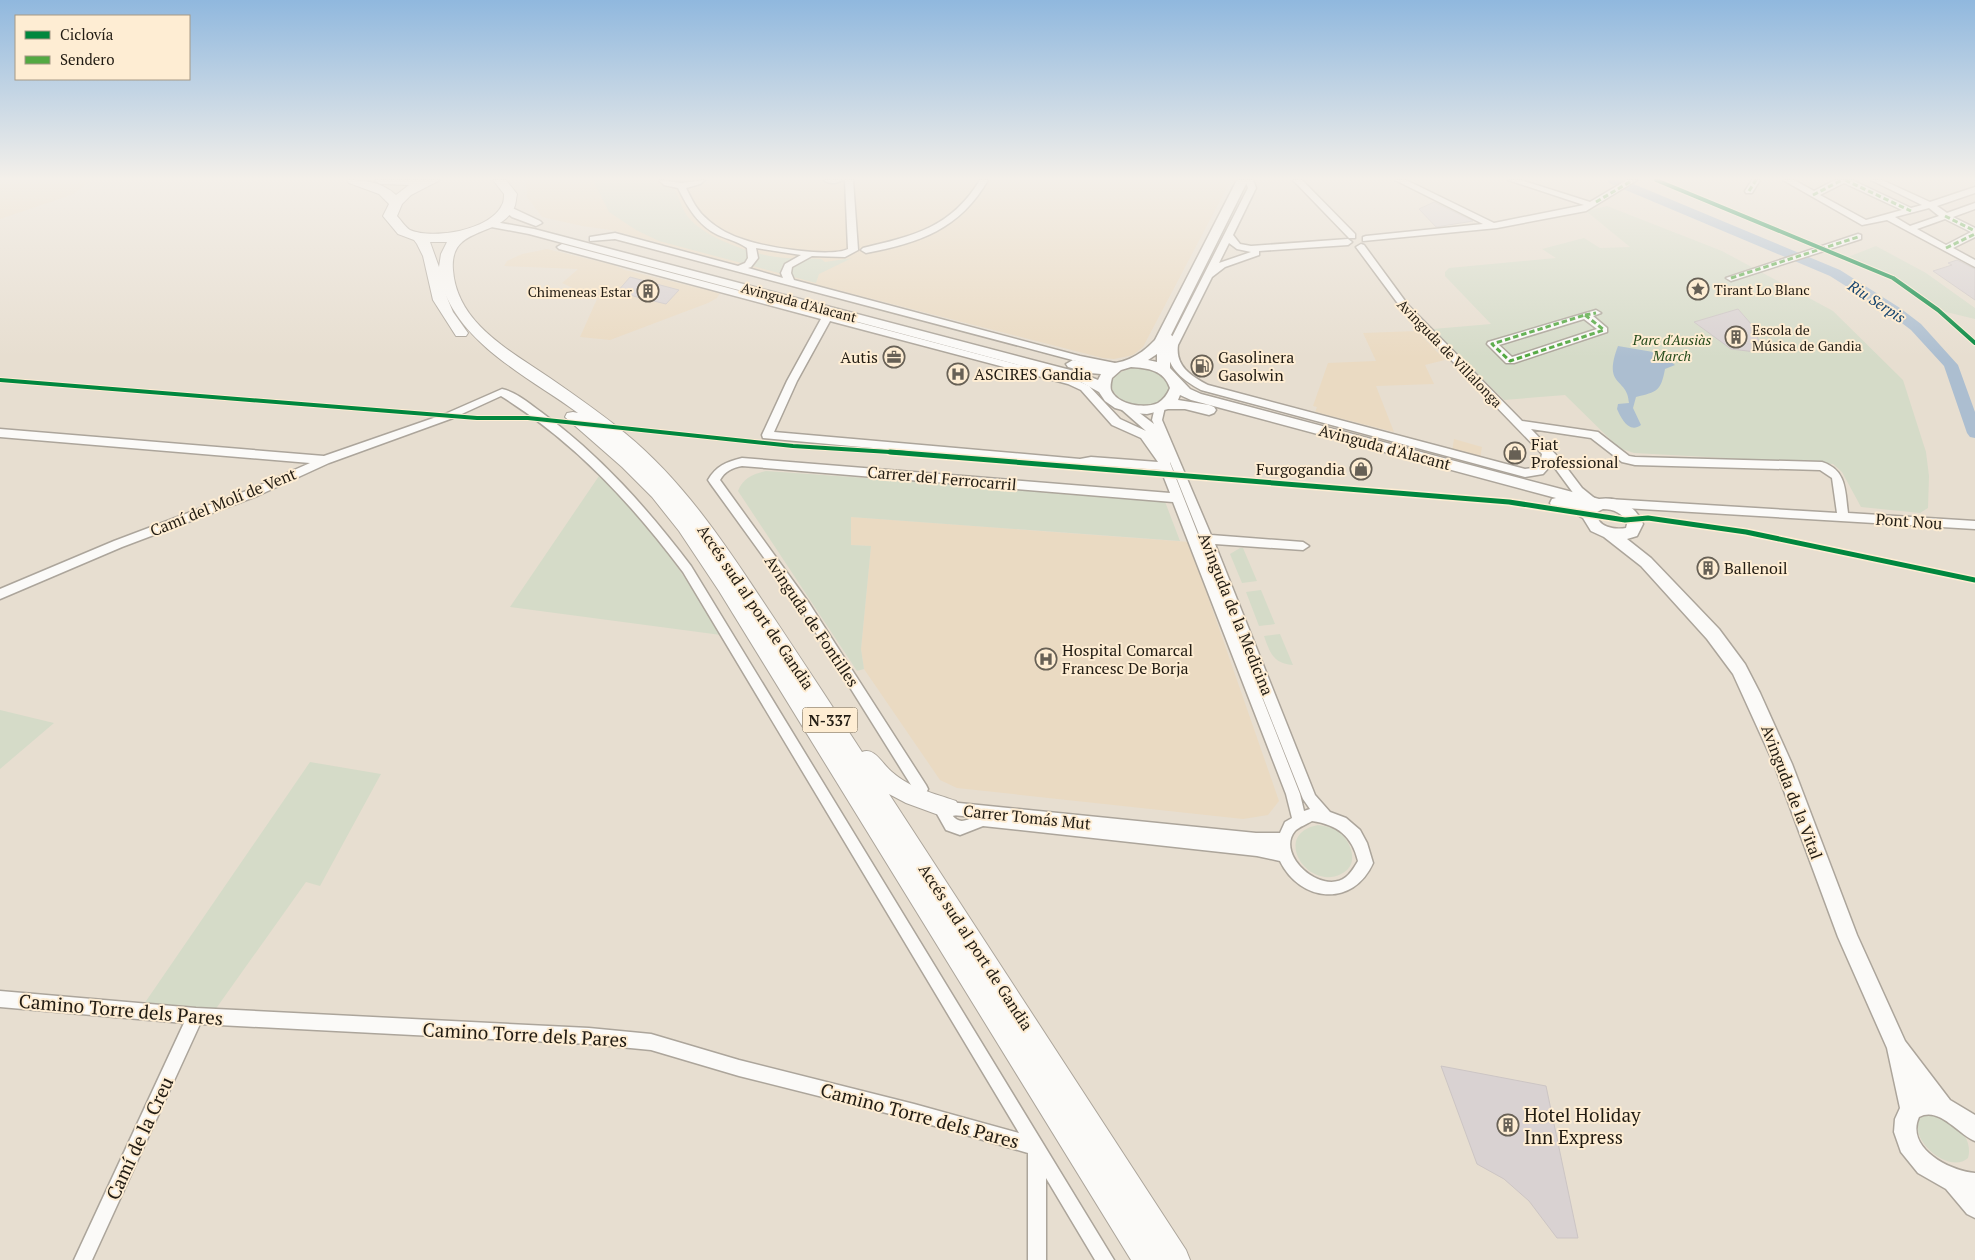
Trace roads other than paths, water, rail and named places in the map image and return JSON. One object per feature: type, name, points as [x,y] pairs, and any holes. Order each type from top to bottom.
[{"type":"highway","name":"Accés sud al port de Gandia","points":[[420,239],[431,256],[439,298],[446,312],[464,336],[498,365],[552,401],[606,442],[658,493],[689,532],[725,586],[1147,1260]]},
{"type":"highway","name":"Accés sud al port de Gandia","points":[[458,239],[446,257],[446,270],[455,301],[468,322],[497,350],[602,422],[643,457],[680,497],[719,548],[1176,1260]]},
{"type":"highway","points":[[774,634],[825,698],[876,772],[888,784],[906,794],[949,808]]},
{"type":"main road","name":"Avinguda d'Alacant","points":[[563,239],[1073,375],[1090,381],[1104,389]]},
{"type":"main road","name":"Avinguda d'Alacant","points":[[593,239],[1090,369],[1115,368]]},
{"type":"main road","points":[[1131,363],[1154,365],[1163,369],[1176,382],[1176,394],[1164,406],[1143,410],[1125,407],[1112,400],[1104,389],[1104,382],[1106,375],[1115,368],[1150,354],[1161,342],[1213,239]]},
{"type":"main road","points":[[1163,369],[1164,347],[1219,239]]},
{"type":"main road","name":"Avinguda d'Alacant","points":[[1176,382],[1185,392],[1224,404],[1535,486],[1596,506]]},
{"type":"main road","name":"Avinguda d'Alacant","points":[[1164,406],[1185,405],[1226,414],[1575,507],[1596,506]]},
{"type":"main road","points":[[1596,506],[1618,506],[1634,523],[1628,534],[1610,534]]},
{"type":"main road","name":"Avinguda de la Vital","points":[[1596,506],[1593,524],[1610,534],[1646,562],[1713,634],[1738,669],[1752,693],[1780,756],[1848,937],[1897,1047],[1911,1109]]},
{"type":"main road","name":"Avinguda de la Vital","points":[[1634,523],[1646,562]]},
{"type":"main road","name":"Avinguda de la Vital","points":[[1897,1047],[1947,1109]]},
{"type":"main road","points":[[1975,1130],[1947,1109],[1924,1104],[1911,1109],[1906,1117],[1905,1128],[1908,1140],[1916,1154],[1926,1166],[1940,1176],[1964,1183],[1975,1206]]},
{"type":"street","name":"Avinguda d'Alacant","points":[[626,239],[1115,368]]},
{"type":"street","points":[[736,239],[776,250],[812,254],[845,254],[853,250],[852,239]]},
{"type":"street","points":[[866,250],[913,239]]},
{"type":"street","points":[[1226,239],[1173,345],[1172,357],[1179,368],[1194,382],[1211,390],[1525,473],[1536,473],[1547,464],[1547,452]]},
{"type":"street","points":[[1230,239],[1232,243],[1243,248],[1271,249]]},
{"type":"street","points":[[1204,282],[1222,265],[1244,256],[1271,249],[1350,239],[1352,246],[1394,239]]},
{"type":"street","points":[[1731,278],[1852,239]]},
{"type":"street","points":[[1928,239],[1975,264]]},
{"type":"street","points":[[1946,248],[1963,239]]},
{"type":"street","name":"Avinguda d'Alacant","points":[[740,268],[748,265],[754,258],[751,247],[746,243]]},
{"type":"street","name":"Avinguda de Villalonga","points":[[1364,243],[1405,307],[1547,452],[1561,467],[1578,491],[1596,506]]},
{"type":"street","name":"Avinguda d'Alacant","points":[[562,246],[1072,382],[1084,388]]},
{"type":"street","name":"Avinguda d'Alacant","points":[[790,282],[786,273],[788,266],[799,258],[812,254]]},
{"type":"street","points":[[1585,315],[1604,330],[1510,361],[1492,344],[1585,315],[1596,313]]},
{"type":"street","name":"Carrer del Ferrocarril","points":[[827,317],[792,381],[767,435],[1080,463],[1091,461],[1166,464]]},
{"type":"street","name":"Avinguda de la Medicina","points":[[1084,388],[1116,422],[1145,435],[1155,452],[1166,464]]},
{"type":"street","name":"Camí del Molí de Vent","points":[[0,594],[118,544],[253,493],[325,460],[449,416],[502,392],[530,408],[590,456],[652,521],[687,569],[1037,1147]]},
{"type":"street","points":[[1224,404],[1247,399]]},
{"type":"street","name":"Avinguda de la Medicina","points":[[1164,406],[1157,420],[1179,469],[1310,799],[1325,816]]},
{"type":"street","name":"Avinguda de la Medicina","points":[[1125,407],[1150,427],[1166,464],[1293,794],[1299,819]]},
{"type":"street","points":[[1518,424],[1594,435],[1626,459],[1635,461],[1822,466],[1830,470],[1837,477],[1846,517]]},
{"type":"street","points":[[0,433],[325,460]]},
{"type":"street","name":"Carrer del Ferrocarril","points":[[714,480],[717,474],[724,468],[742,462],[1178,498]]},
{"type":"street","points":[[1496,465],[1535,486]]},
{"type":"street","name":"Avinguda de Fontilles","points":[[714,480],[805,606],[921,790]]},
{"type":"street","name":"Avinguda d'Alacant","points":[[1596,506],[1662,506],[1846,517]]},
{"type":"street","name":"Avinguda d'Alacant","points":[[1634,523],[1642,511],[1662,506]]},
{"type":"street","name":"Pont Nou","points":[[1846,517],[1975,525]]},
{"type":"street","points":[[1206,540],[1223,539],[1303,546]]},
{"type":"street","name":"Carrer Tomás Mut","points":[[1283,840],[1256,840],[949,808],[944,814],[948,824],[955,828],[964,828],[982,820],[989,820],[1257,849],[1284,855]]},
{"type":"street","points":[[1311,815],[1325,816],[1337,820],[1349,828],[1358,838],[1366,863],[1356,879],[1348,885],[1338,888],[1326,889],[1315,886],[1295,874],[1284,855],[1283,840],[1286,831],[1299,819],[1311,815]]},
{"type":"street","name":"Camino Torre dels Pares","points":[[0,999],[196,1016],[589,1036],[651,1042],[739,1068],[914,1112],[1037,1147]]},
{"type":"street","name":"Camí de la Creu","points":[[83,1260],[196,1016]]},
{"type":"street","points":[[1947,1109],[1975,1113]]},
{"type":"street","points":[[1037,1147],[1037,1260]]},
{"type":"street","points":[[1037,1147],[1106,1260]]},
{"type":"water","points":[[1618,346],[1659,353],[1675,365],[1665,369],[1662,382],[1657,389],[1649,394],[1636,397],[1633,408],[1641,425],[1633,428],[1626,424],[1617,409],[1618,404],[1629,403],[1625,389],[1614,376],[1614,359]]},
{"type":"waterway","name":"Riu Serpis","points":[[1753,239],[1835,273],[1895,311],[1916,327],[1951,365],[1975,433]]},
{"type":"place","name":"Tirant Lo Blanc","points":[[1698,289]]},
{"type":"place","name":"Chimeneas Estar","points":[[648,291]]},
{"type":"place","name":"Escola de Música de Gandia","points":[[1736,337]]},
{"type":"place","name":"Autis","points":[[894,357]]},
{"type":"place","name":"Gasolinera Gasolwin","points":[[1202,366]]},
{"type":"place","name":"ASCIRES Gandia","points":[[958,374]]},
{"type":"place","name":"Fiat Professional","points":[[1515,453]]},
{"type":"place","name":"Furgogandia","points":[[1361,469]]},
{"type":"place","name":"Ballenoil","points":[[1708,568]]},
{"type":"place","name":"Hospital Comarcal Francesc De Borja","points":[[1046,659]]},
{"type":"place","name":"Hotel Holiday Inn Express","points":[[1508,1125]]},
{"type":"park label","name":"Parc d'Ausiàs March","points":[[1672,348]]}]
